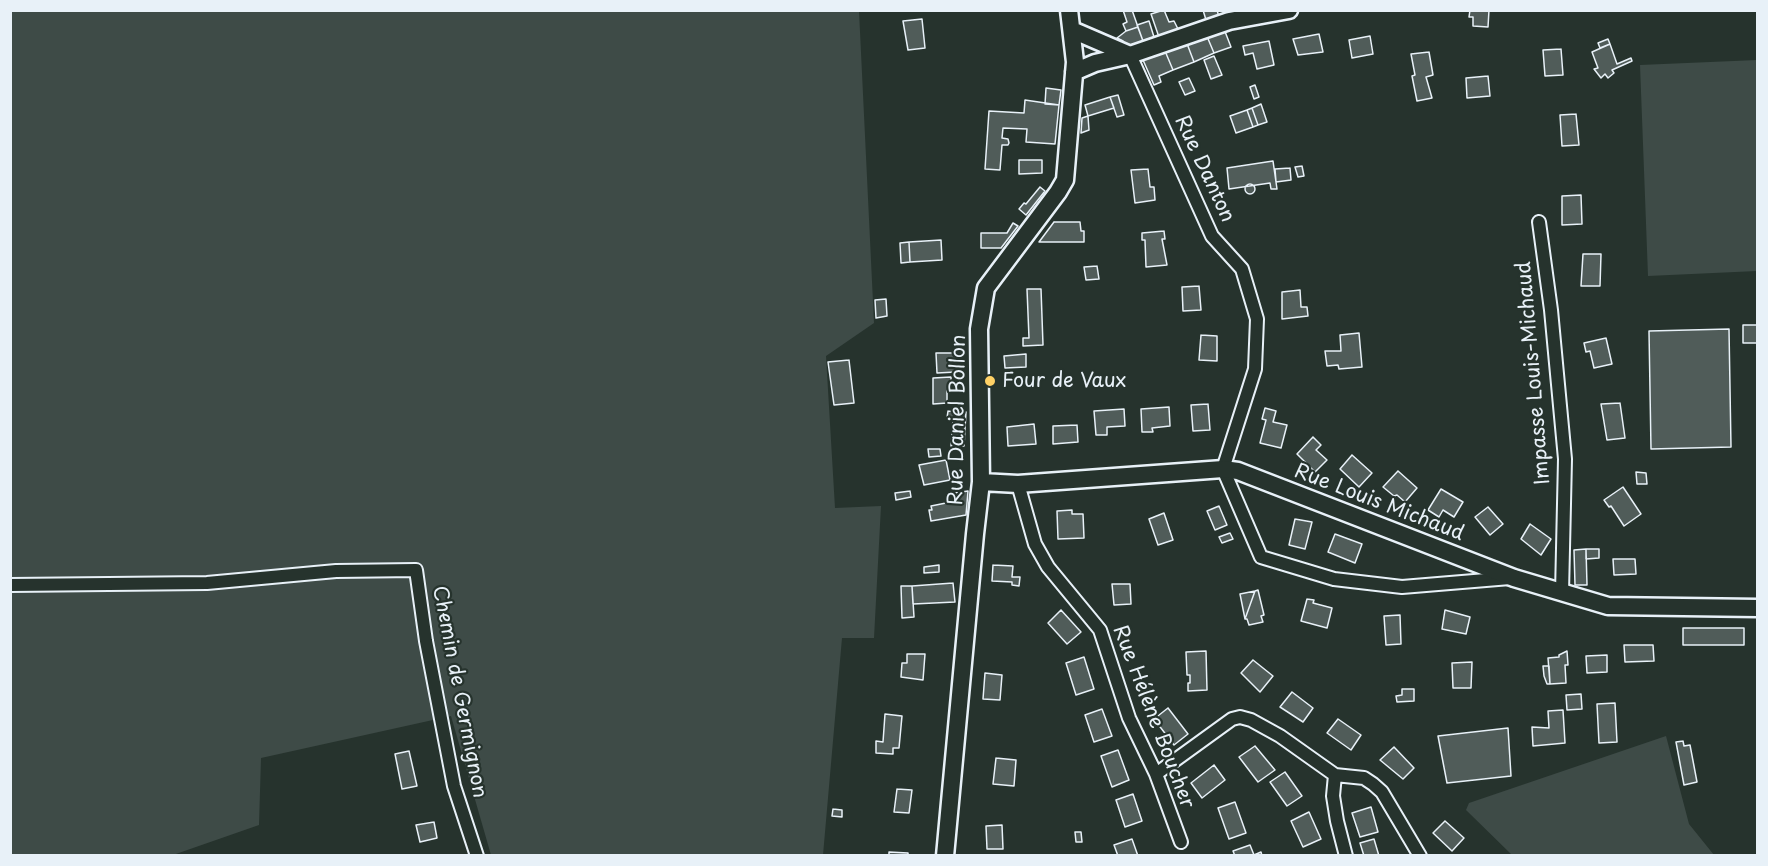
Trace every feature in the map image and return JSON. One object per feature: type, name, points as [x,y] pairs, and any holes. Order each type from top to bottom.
[{"type":"street","name":"Rue Daniel Bollon","points":[[945,855],[981,482],[979,329],[986,288],[1065,180],[1074,72],[1070,10]]},
{"type":"street","points":[[1074,72],[1095,63],[1130,55],[1229,21],[1289,10]]},
{"type":"street","points":[[1072,30],[1130,55]]},
{"type":"street","name":"Rue Danton","points":[[1130,55],[1212,236],[1242,269],[1257,319],[1255,369],[1223,469]]},
{"type":"street","name":"Impasse Louis-Michaud","points":[[1539,222],[1551,310],[1565,459],[1562,593]]},
{"type":"street","points":[[1223,469],[1261,557],[1334,579],[1402,587],[1514,578]]},
{"type":"street","name":"Rue Louis Michaud","points":[[981,482],[1018,484],[1223,469],[1238,471],[1514,578],[1608,606],[1758,608]]},
{"type":"street","name":"Rue Hélène Boucher","points":[[1018,484],[1035,544],[1048,567],[1100,630],[1129,718],[1156,774],[1181,842]]},
{"type":"street","name":"Chemin de Germignon","points":[[10,585],[207,583],[336,571],[416,570],[426,641],[454,786],[477,855]]},
{"type":"street","points":[[1156,774],[1232,719],[1240,717],[1251,720],[1280,736],[1335,775],[1364,778],[1382,792],[1420,855]]},
{"type":"street","points":[[1335,775],[1333,796],[1336,821],[1346,855]]},
{"type":"shaded area","points":[[10,11],[859,11],[874,323],[826,356],[835,508],[881,506],[874,638],[842,638],[823,855],[491,855],[451,716],[261,758],[259,825],[173,855],[11,855]]},
{"type":"shaded area","points":[[1757,60],[1757,271],[1648,276],[1640,65]]},
{"type":"shaded area","points":[[1666,736],[1689,824],[1714,855],[1512,855],[1466,810],[1469,803]]},
{"type":"building","points":[[1123,10],[1132,10],[1138,27],[1126,31],[1123,24],[1127,22]]},
{"type":"building","points":[[1164,10],[1169,22],[1174,21],[1179,31],[1160,40],[1151,14]]},
{"type":"building","points":[[1203,10],[1217,10],[1219,17],[1206,20]]},
{"type":"building","points":[[1470,10],[1489,10],[1488,27],[1473,26],[1473,17],[1469,17]]},
{"type":"building","points":[[922,19],[925,48],[908,50],[903,21]]},
{"type":"building","points":[[1149,21],[1154,37],[1143,41],[1137,25]]},
{"type":"building","points":[[1138,27],[1143,41],[1131,48],[1121,44],[1123,41],[1117,38],[1126,31]]},
{"type":"building","points":[[1224,29],[1231,47],[1214,53],[1206,34]]},
{"type":"building","points":[[1206,34],[1214,53],[1194,62],[1186,41]]},
{"type":"building","points":[[1319,34],[1323,52],[1298,55],[1293,39]]},
{"type":"building","points":[[1370,36],[1373,54],[1352,58],[1349,40]]},
{"type":"building","points":[[1608,39],[1610,44],[1600,48],[1598,43]]},
{"type":"building","points":[[1186,41],[1194,62],[1173,70],[1165,51]]},
{"type":"building","points":[[1269,41],[1274,65],[1257,69],[1253,53],[1245,55],[1243,46]]},
{"type":"building","points":[[1610,44],[1617,64],[1631,58],[1632,61],[1612,70],[1614,73],[1608,78],[1605,74],[1601,78],[1594,69],[1598,68],[1592,52]]},
{"type":"building","points":[[1561,49],[1563,75],[1545,76],[1543,50]]},
{"type":"building","points":[[1165,51],[1173,70],[1159,76],[1161,82],[1154,85],[1143,60]]},
{"type":"building","points":[[1429,52],[1433,75],[1426,77],[1432,98],[1417,101],[1411,54]]},
{"type":"building","points":[[1214,56],[1222,75],[1211,79],[1204,60]]},
{"type":"building","points":[[1488,76],[1490,96],[1467,98],[1466,78]]},
{"type":"building","points":[[1189,78],[1195,91],[1185,95],[1179,82]]},
{"type":"building","points":[[1255,85],[1259,97],[1254,99],[1250,87]]},
{"type":"building","points":[[1046,88],[1061,90],[1059,105],[1045,104]]},
{"type":"building","points":[[1118,95],[1124,115],[1117,117],[1110,97]]},
{"type":"building","points":[[1110,97],[1114,108],[1088,116],[1085,105]]},
{"type":"building","points":[[1025,100],[1059,105],[1055,144],[1026,142],[1027,129],[1003,128],[1002,138],[1008,139],[1009,143],[1002,145],[1000,170],[985,169],[989,111],[1024,113]]},
{"type":"building","points":[[1261,104],[1267,122],[1258,125],[1252,108]]},
{"type":"building","points":[[1252,108],[1258,125],[1253,127],[1247,110]]},
{"type":"building","points":[[1247,110],[1253,127],[1236,133],[1230,116]]},
{"type":"building","points":[[1576,114],[1579,145],[1562,146],[1560,115]]},
{"type":"building","points":[[1088,116],[1089,130],[1081,133],[1082,118]]},
{"type":"building","points":[[1019,160],[1042,160],[1042,173],[1019,174]]},
{"type":"building","points":[[1273,161],[1277,189],[1271,189],[1270,183],[1229,189],[1227,168]]},
{"type":"building","points":[[1302,166],[1304,176],[1298,177],[1295,167]]},
{"type":"building","points":[[1290,168],[1291,180],[1276,182],[1275,169]]},
{"type":"building","points":[[1148,169],[1150,187],[1154,187],[1155,200],[1135,203],[1131,170]]},
{"type":"building","points":[[1250,184],[1255,189],[1250,194],[1245,189]]},
{"type":"building","points":[[1040,187],[1045,191],[1026,215],[1019,209]]},
{"type":"building","points":[[1581,195],[1582,224],[1562,225],[1562,196]]},
{"type":"building","points":[[1054,222],[1080,222],[1081,231],[1084,231],[1084,242],[1039,242]]},
{"type":"building","points":[[1013,223],[1018,226],[1001,248],[981,248],[981,233],[1007,233]]},
{"type":"building","points":[[1164,231],[1165,239],[1162,239],[1167,265],[1146,267],[1145,240],[1142,240],[1142,233]]},
{"type":"building","points":[[941,240],[942,260],[910,262],[909,242]]},
{"type":"building","points":[[909,242],[910,262],[901,263],[900,243]]},
{"type":"building","points":[[1583,254],[1601,254],[1600,286],[1581,286]]},
{"type":"building","points":[[1097,266],[1099,279],[1086,280],[1084,267]]},
{"type":"building","points":[[1199,286],[1201,310],[1183,311],[1182,287]]},
{"type":"building","points":[[1027,289],[1041,289],[1043,345],[1023,346],[1023,338],[1029,338]]},
{"type":"building","points":[[1300,290],[1301,307],[1307,307],[1308,316],[1282,319],[1282,292]]},
{"type":"building","points":[[886,299],[887,316],[876,318],[875,300]]},
{"type":"building","points":[[1743,325],[1758,325],[1758,343],[1743,343]]},
{"type":"building","points":[[1729,329],[1731,447],[1651,449],[1649,331]]},
{"type":"building","points":[[1359,333],[1362,367],[1339,369],[1338,365],[1327,366],[1325,351],[1341,351],[1340,335]]},
{"type":"building","points":[[1201,335],[1217,336],[1217,361],[1199,360]]},
{"type":"building","points":[[1606,338],[1612,364],[1594,368],[1590,351],[1586,352],[1584,343]]},
{"type":"building","points":[[936,353],[955,353],[956,372],[937,373]]},
{"type":"building","points":[[1026,354],[1026,367],[1005,368],[1004,356]]},
{"type":"building","points":[[849,360],[854,403],[834,405],[828,362]]},
{"type":"building","points":[[951,377],[951,391],[947,391],[947,403],[933,404],[933,378]]},
{"type":"building","points":[[1620,403],[1625,438],[1607,440],[1601,404]]},
{"type":"building","points":[[1208,404],[1210,430],[1193,431],[1191,405]]},
{"type":"building","points":[[1169,407],[1170,426],[1152,428],[1153,432],[1142,432],[1141,409]]},
{"type":"building","points":[[1265,408],[1276,411],[1273,422],[1287,425],[1281,448],[1260,443],[1266,420],[1262,419]]},
{"type":"building","points":[[1124,409],[1125,426],[1107,427],[1107,435],[1096,435],[1094,411]]},
{"type":"building","points":[[948,411],[966,412],[964,446],[951,446],[953,419],[947,418]]},
{"type":"building","points":[[1034,424],[1036,444],[1008,446],[1007,427]]},
{"type":"building","points":[[1077,425],[1078,442],[1053,444],[1053,426]]},
{"type":"building","points":[[1313,437],[1321,445],[1316,450],[1327,460],[1315,472],[1297,454]]},
{"type":"building","points":[[928,449],[940,449],[941,456],[929,457]]},
{"type":"building","points":[[1352,455],[1372,473],[1359,487],[1340,469]]},
{"type":"building","points":[[946,460],[950,480],[924,485],[919,465]]},
{"type":"building","points":[[1398,471],[1417,488],[1405,502],[1383,487]]},
{"type":"building","points":[[1636,472],[1646,473],[1647,484],[1637,484]]},
{"type":"building","points":[[1623,487],[1641,514],[1624,526],[1611,506],[1609,507],[1604,500]]},
{"type":"building","points":[[1441,489],[1463,502],[1454,517],[1443,510],[1439,517],[1428,510]]},
{"type":"building","points":[[910,491],[911,497],[896,500],[895,493]]},
{"type":"building","points":[[968,491],[966,515],[931,521],[929,510],[932,510],[931,506],[956,501],[955,493]]},
{"type":"building","points":[[1219,506],[1227,525],[1215,530],[1207,511]]},
{"type":"building","points":[[1488,507],[1503,524],[1490,535],[1475,517]]},
{"type":"building","points":[[1072,510],[1072,514],[1083,514],[1084,538],[1058,539],[1057,511]]},
{"type":"building","points":[[1164,513],[1173,540],[1158,545],[1149,519]]},
{"type":"building","points":[[1295,519],[1312,522],[1305,549],[1289,545]]},
{"type":"building","points":[[1530,524],[1551,539],[1541,555],[1521,539]]},
{"type":"building","points":[[1230,533],[1233,539],[1222,543],[1219,537]]},
{"type":"building","points":[[1335,534],[1362,544],[1355,563],[1328,552]]},
{"type":"building","points":[[1586,549],[1599,549],[1599,558],[1586,559]]},
{"type":"building","points":[[1586,549],[1587,585],[1575,585],[1574,550]]},
{"type":"building","points":[[1613,559],[1635,559],[1636,574],[1614,575]]},
{"type":"building","points":[[939,565],[939,572],[924,573],[924,567]]},
{"type":"building","points":[[993,565],[1013,566],[1012,577],[1020,577],[1019,586],[1012,585],[1012,582],[992,581]]},
{"type":"building","points":[[953,583],[955,602],[913,604],[912,586]]},
{"type":"building","points":[[1112,584],[1130,584],[1131,604],[1114,605]]},
{"type":"building","points":[[901,586],[912,586],[914,617],[902,618]]},
{"type":"building","points":[[1258,590],[1264,615],[1261,616],[1263,622],[1249,625],[1245,619],[1255,591]]},
{"type":"building","points":[[1255,591],[1245,619],[1240,594]]},
{"type":"building","points":[[1307,599],[1332,608],[1327,628],[1301,621]]},
{"type":"building","points":[[1061,610],[1081,632],[1067,644],[1048,623]]},
{"type":"building","points":[[1445,610],[1470,617],[1466,634],[1442,629]]},
{"type":"building","points":[[1400,615],[1401,644],[1386,645],[1384,616]]},
{"type":"building","points":[[1683,628],[1744,628],[1744,645],[1683,645]]},
{"type":"building","points":[[1624,645],[1653,645],[1654,661],[1625,662]]},
{"type":"building","points":[[1206,651],[1207,690],[1188,691],[1190,675],[1187,675],[1186,652]]},
{"type":"building","points":[[1567,651],[1566,683],[1550,684],[1548,658],[1559,657]]},
{"type":"building","points":[[907,654],[925,654],[923,680],[901,677],[902,663],[907,663]]},
{"type":"building","points":[[1607,655],[1607,672],[1587,673],[1586,656]]},
{"type":"building","points":[[1084,657],[1094,689],[1076,695],[1066,663]]},
{"type":"building","points":[[1253,660],[1273,676],[1260,692],[1241,673]]},
{"type":"building","points":[[1472,662],[1471,688],[1453,688],[1452,663]]},
{"type":"building","points":[[1543,666],[1549,666],[1550,684],[1547,684]]},
{"type":"building","points":[[985,673],[1002,675],[1000,700],[983,699]]},
{"type":"building","points":[[1402,689],[1414,689],[1414,701],[1397,702],[1396,696],[1402,695]]},
{"type":"building","points":[[1292,692],[1313,708],[1303,722],[1280,707]]},
{"type":"building","points":[[1581,694],[1582,709],[1567,710],[1566,695]]},
{"type":"building","points":[[1615,703],[1617,742],[1599,743],[1597,704]]},
{"type":"building","points":[[1168,708],[1188,734],[1174,745],[1154,719]]},
{"type":"building","points":[[1102,709],[1112,736],[1094,742],[1085,715]]},
{"type":"building","points":[[1563,710],[1565,743],[1533,746],[1532,727],[1549,728],[1548,711]]},
{"type":"building","points":[[885,714],[902,716],[899,748],[893,748],[893,754],[876,753],[876,741],[883,742]]},
{"type":"building","points":[[1338,719],[1361,735],[1351,750],[1327,733]]},
{"type":"building","points":[[1508,728],[1511,776],[1447,783],[1438,736]]},
{"type":"building","points":[[1683,741],[1684,746],[1690,745],[1697,782],[1684,785],[1676,742]]},
{"type":"building","points":[[1255,746],[1275,770],[1258,782],[1239,757]]},
{"type":"building","points":[[1394,747],[1414,768],[1403,779],[1380,760]]},
{"type":"building","points":[[1118,750],[1129,780],[1112,787],[1101,756]]},
{"type":"building","points":[[409,751],[417,786],[402,789],[395,754]]},
{"type":"building","points":[[996,758],[1016,760],[1014,786],[993,784]]},
{"type":"building","points":[[1214,765],[1225,780],[1202,798],[1191,783]]},
{"type":"building","points":[[1285,772],[1302,796],[1287,806],[1270,782]]},
{"type":"building","points":[[897,789],[912,790],[909,813],[894,812]]},
{"type":"building","points":[[1133,794],[1142,821],[1125,827],[1116,800]]},
{"type":"building","points":[[1235,802],[1246,833],[1229,839],[1218,808]]},
{"type":"building","points":[[1371,807],[1378,832],[1360,837],[1352,813]]},
{"type":"building","points":[[833,809],[842,810],[842,817],[832,816]]},
{"type":"building","points":[[1309,812],[1321,839],[1303,847],[1291,821]]},
{"type":"building","points":[[1445,821],[1464,838],[1452,851],[1433,833]]},
{"type":"building","points":[[434,822],[437,838],[420,842],[416,825]]},
{"type":"building","points":[[1002,825],[1003,849],[987,849],[986,826]]},
{"type":"building","points":[[1075,832],[1081,832],[1082,842],[1076,842]]},
{"type":"building","points":[[1132,839],[1138,856],[1118,856],[1114,845]]},
{"type":"building","points":[[1374,839],[1379,856],[1364,856],[1360,843]]},
{"type":"building","points":[[1250,845],[1254,855],[1261,852],[1262,856],[1235,856],[1233,851]]},
{"type":"building","points":[[889,852],[908,853],[908,856],[889,856]]},
{"type":"place","name":"Four de Vaux","points":[[990,381]]}]
